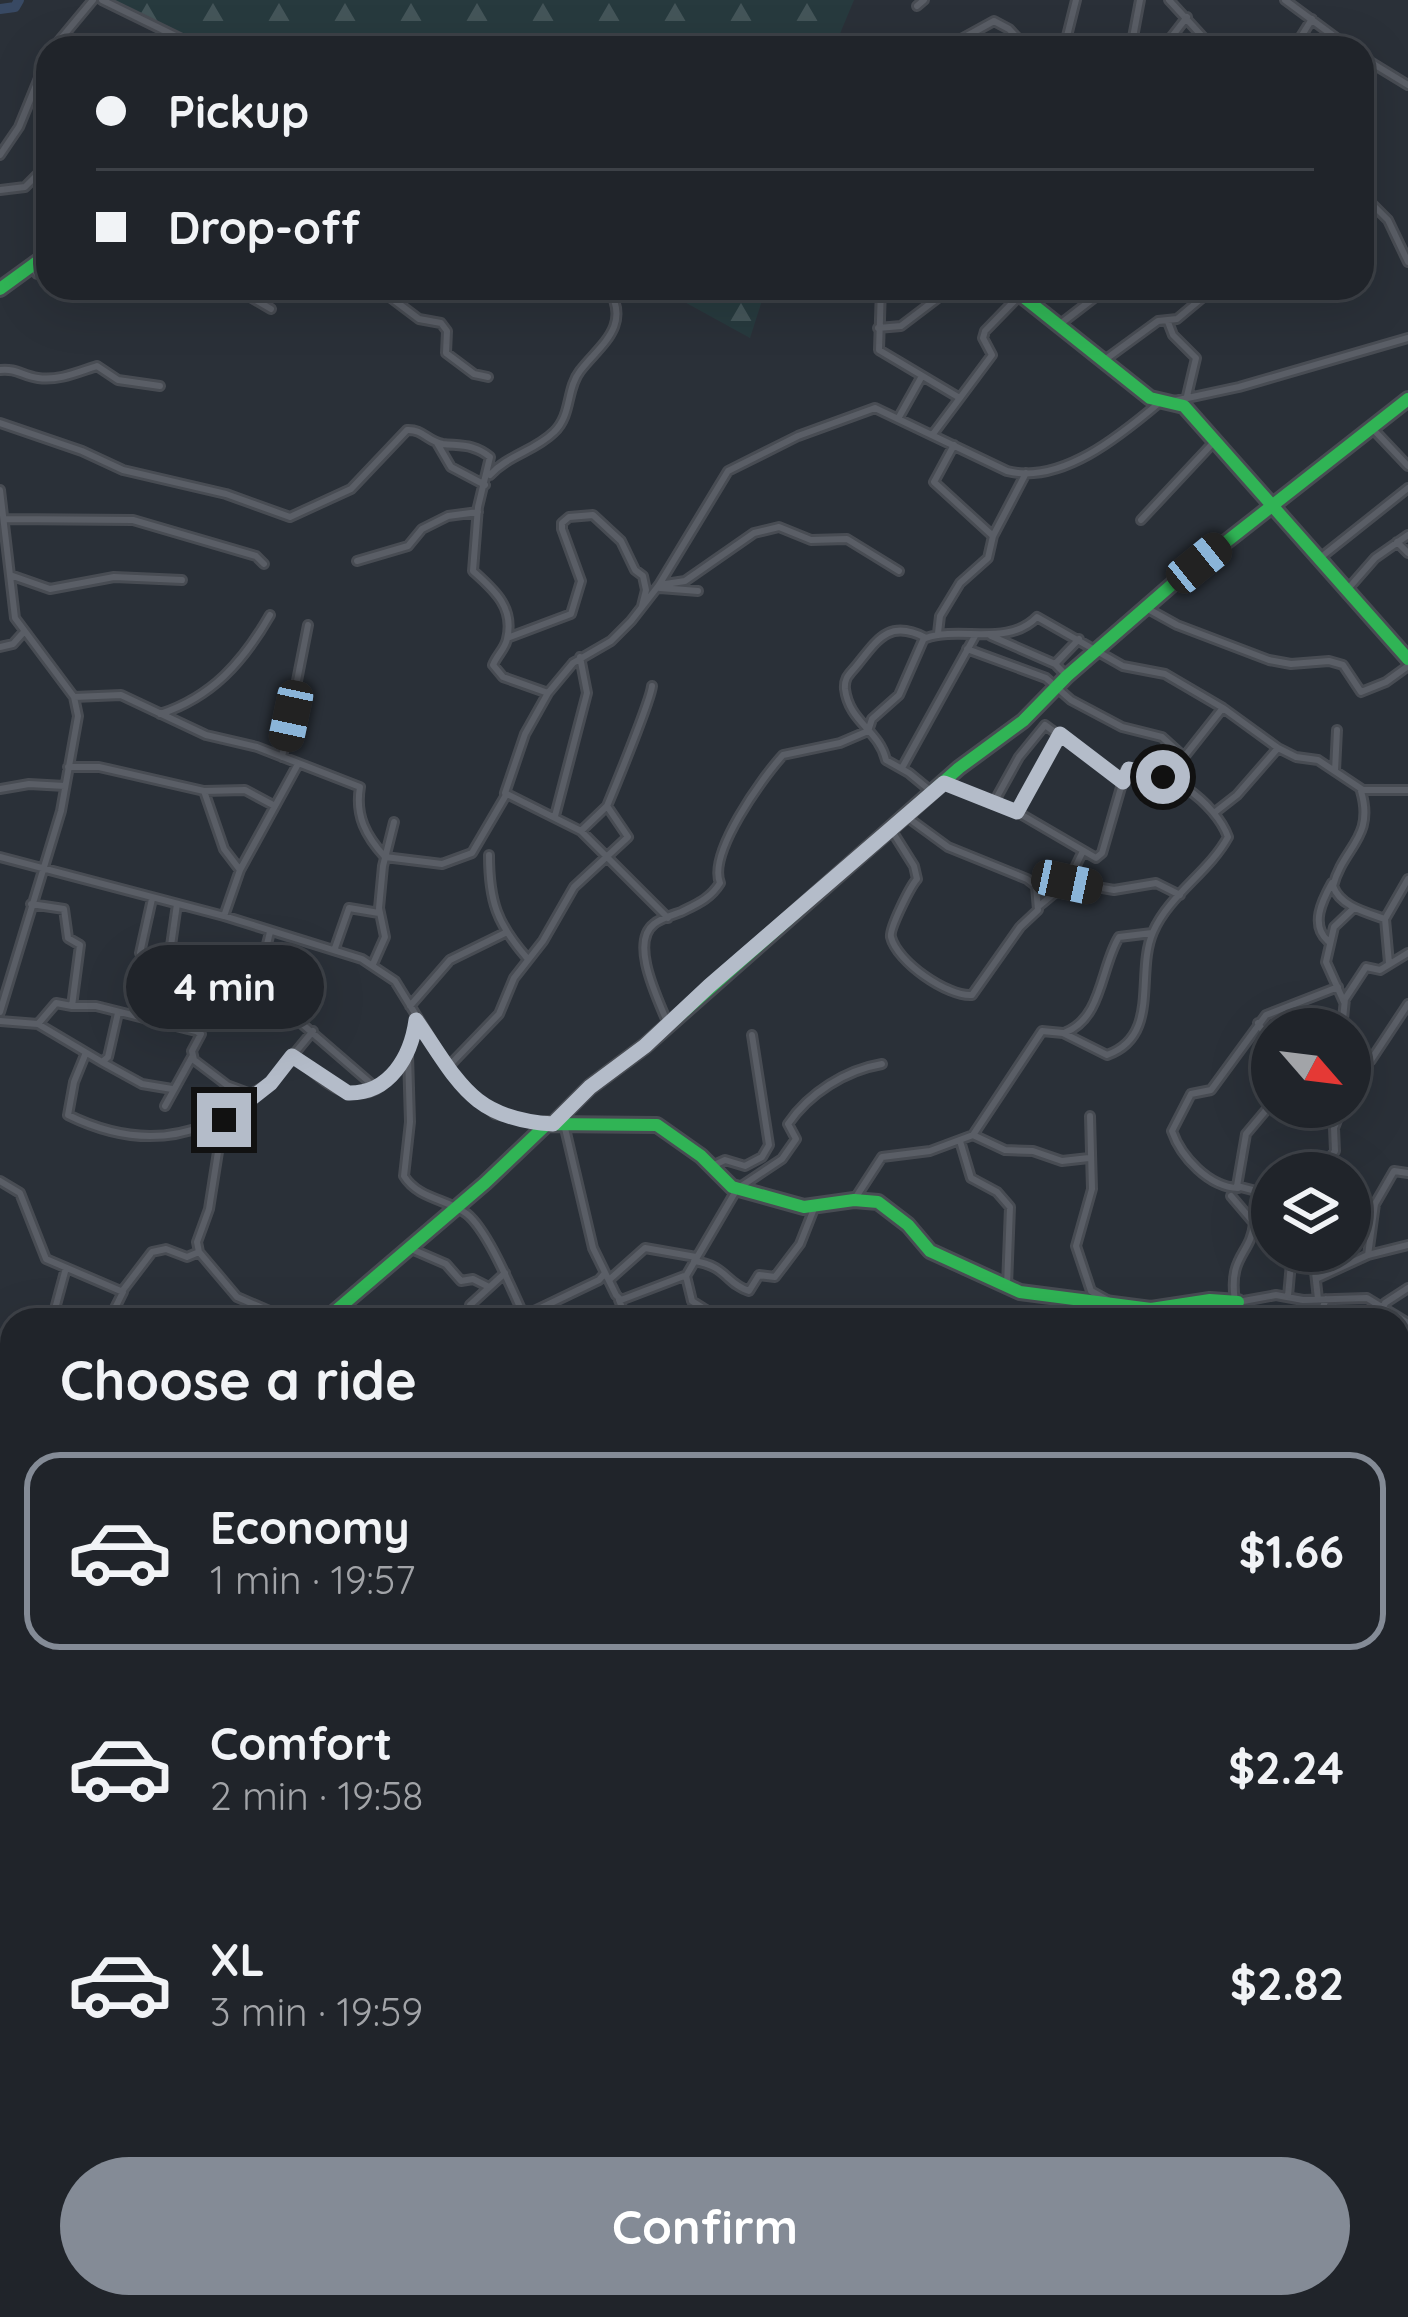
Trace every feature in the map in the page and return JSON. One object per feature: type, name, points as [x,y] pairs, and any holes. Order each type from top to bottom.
[{"type":"street","points":[[64,36],[98,0],[174,36]]},
{"type":"street","points":[[1067,36],[1076,0]]},
{"type":"street","points":[[1133,36],[1140,0]]},
{"type":"street","points":[[1169,0],[1204,36]]},
{"type":"street","points":[[1286,0],[1334,36]]},
{"type":"street","points":[[1172,36],[1187,17]]},
{"type":"street","points":[[1301,36],[1312,19]]},
{"type":"street","points":[[967,36],[994,21],[1016,36]]},
{"type":"street","points":[[1374,64],[1408,85]]},
{"type":"street","points":[[0,155],[19,127],[36,87]]},
{"type":"street","points":[[0,190],[25,187],[36,176]]},
{"type":"street","points":[[1374,206],[1388,220],[1408,262]]},
{"type":"street","points":[[0,289],[36,263]]},
{"type":"street","points":[[32,266],[36,271]]},
{"type":"street","points":[[256,300],[271,309]]},
{"type":"street","points":[[394,300],[419,319],[441,323],[447,331],[446,353],[474,374],[488,377]]},
{"type":"street","points":[[486,482],[506,461],[542,442],[564,420],[579,374],[610,336],[613,300]]},
{"type":"street","points":[[880,300],[878,350],[958,397]]},
{"type":"street","points":[[878,328],[901,326],[935,300]]},
{"type":"street","points":[[933,434],[992,355],[983,338],[985,331],[1010,300]]},
{"type":"street","points":[[1028,300],[1163,403],[1184,406],[1408,662],[1386,682],[1361,692],[1343,665],[1269,660],[1146,608]]},
{"type":"street","points":[[1059,326],[1092,300]]},
{"type":"street","points":[[1106,359],[1158,321],[1168,322],[1198,300]]},
{"type":"street","points":[[1168,322],[1196,358],[1187,396]]},
{"type":"street","points":[[74,697],[121,695],[206,735],[257,747],[360,787],[365,832],[385,857],[442,864],[472,853],[506,795],[525,734],[548,693],[580,657],[611,641],[642,607],[723,476],[734,466],[875,408],[1007,471],[1026,473],[1084,458],[1163,403],[1239,387],[1408,338]]},
{"type":"street","points":[[0,370],[53,379],[97,366],[118,380],[160,386]]},
{"type":"street","points":[[899,417],[922,376]]},
{"type":"street","points":[[339,1308],[815,892],[1002,733],[1023,721],[1146,608],[1408,399]]},
{"type":"street","points":[[0,423],[123,470],[218,492],[290,517],[351,489],[407,430],[417,430],[437,443],[451,467],[486,482]]},
{"type":"street","points":[[1370,426],[1408,466]]},
{"type":"street","points":[[437,443],[470,446],[487,454],[473,571],[500,592],[507,640]]},
{"type":"street","points":[[1141,520],[1213,443]]},
{"type":"street","points":[[954,445],[934,482],[994,536]]},
{"type":"street","points":[[938,634],[940,616],[963,579],[986,562],[1026,473]]},
{"type":"street","points":[[1320,558],[1408,488]]},
{"type":"street","points":[[1,496],[14,613],[23,633],[74,697],[78,728],[57,824],[0,1016],[38,1024],[142,1084],[172,1089]]},
{"type":"street","points":[[358,561],[408,546],[422,529],[441,519],[478,512]]},
{"type":"street","points":[[548,693],[496,671],[493,662],[507,640],[522,630],[572,614],[581,581],[561,525],[575,515],[596,516],[643,576],[642,607]]},
{"type":"street","points":[[5,519],[141,521],[251,554],[264,564]]},
{"type":"street","points":[[658,586],[685,581],[754,533],[779,527],[811,540],[832,537],[858,543],[899,571]]},
{"type":"street","points":[[1347,590],[1365,568],[1408,535]]},
{"type":"street","points":[[1397,542],[1408,553]]},
{"type":"street","points":[[10,575],[50,589],[114,577],[182,580]]},
{"type":"street","points":[[658,586],[698,591]]},
{"type":"street","points":[[157,715],[206,695],[270,615]]},
{"type":"street","points":[[932,793],[887,762],[880,739],[850,708],[845,680],[880,635],[975,636],[1026,628],[1037,617],[1124,666],[1165,674],[1278,748],[1296,757],[1313,758],[1363,790],[1408,790]]},
{"type":"street","points":[[282,758],[308,625]]},
{"type":"street","points":[[0,647],[13,644],[23,633]]},
{"type":"street","points":[[987,634],[1055,664],[1067,676]]},
{"type":"street","points":[[902,768],[975,636]]},
{"type":"street","points":[[668,1024],[642,942],[655,923],[717,889],[716,872],[733,830],[752,795],[783,755],[840,743],[868,731],[872,718],[899,694],[924,638]]},
{"type":"street","points":[[1055,664],[1078,639]]},
{"type":"street","points":[[968,649],[1040,675],[1122,727],[1162,737],[1184,757],[1223,708]]},
{"type":"street","points":[[555,817],[587,693],[580,657]]},
{"type":"street","points":[[581,832],[607,806],[652,686]]},
{"type":"street","points":[[993,804],[1040,728],[1048,725],[1123,782]]},
{"type":"street","points":[[1335,771],[1337,730]]},
{"type":"street","points":[[1017,812],[1060,734]]},
{"type":"street","points":[[1214,813],[1237,795],[1278,748]]},
{"type":"street","points":[[224,916],[240,870],[298,764]]},
{"type":"street","points":[[68,767],[99,767],[204,790],[245,790],[273,806]]},
{"type":"street","points":[[854,1200],[882,1157],[930,1150],[973,1135],[1046,1029],[1107,1055],[1115,1052],[1142,1018],[1152,933],[1226,842],[1227,833],[1214,813],[1190,792],[1151,772],[1127,769],[1096,858],[1017,812],[944,783]]},
{"type":"street","points":[[0,789],[29,784],[64,786]]},
{"type":"street","points":[[204,790],[224,849],[240,870]]},
{"type":"street","points":[[1330,943],[1318,923],[1323,900],[1364,823],[1360,791]]},
{"type":"street","points":[[506,795],[581,832],[668,918]]},
{"type":"street","points":[[448,1067],[499,1014],[527,958],[574,887],[628,836],[607,806]]},
{"type":"street","points":[[907,817],[948,847],[1032,882],[1039,906]]},
{"type":"street","points":[[373,964],[385,937],[379,913],[394,822]]},
{"type":"street","points":[[892,831],[914,866],[916,879],[905,892],[904,908],[890,930],[891,938],[911,964],[943,988],[966,997],[974,994],[1039,906],[1067,882],[1083,851]]},
{"type":"street","points":[[1,856],[224,916],[373,964],[395,981],[448,1067],[495,1114],[555,1124],[652,1124],[712,1166],[737,1190],[795,1207],[854,1200],[883,1204],[930,1251],[1020,1292],[1126,1308]]},
{"type":"street","points":[[489,856],[489,886],[505,933],[527,958]]},
{"type":"street","points":[[1333,879],[1335,894],[1354,908],[1384,919]]},
{"type":"street","points":[[1389,963],[1384,919],[1408,879]]},
{"type":"street","points":[[1067,882],[1114,890],[1156,883],[1180,895]]},
{"type":"street","points":[[1396,899],[1408,894]]},
{"type":"street","points":[[140,953],[152,899]]},
{"type":"street","points":[[31,904],[64,908],[68,938],[79,943],[72,1006]]},
{"type":"street","points":[[160,1022],[177,904]]},
{"type":"street","points":[[334,950],[349,908],[379,913]]},
{"type":"street","points":[[1345,1008],[1335,976],[1326,966],[1334,927],[1354,908]]},
{"type":"street","points":[[270,932],[257,985],[375,1088]]},
{"type":"street","points":[[410,1006],[449,960],[505,933]]},
{"type":"street","points":[[1063,1033],[1076,1028],[1090,1010],[1119,937],[1152,933]]},
{"type":"street","points":[[1344,1002],[1366,967],[1380,970],[1408,953]]},
{"type":"street","points":[[1278,1008],[1337,987]]},
{"type":"street","points":[[38,1024],[56,1004],[96,1006],[200,1034],[165,1106]]},
{"type":"street","points":[[1371,1058],[1408,1004]]},
{"type":"street","points":[[102,1062],[108,1057],[118,1013]]},
{"type":"street","points":[[416,1020],[408,1055],[410,1122],[404,1176],[412,1187],[472,1218],[521,1308]]},
{"type":"street","points":[[85,1055],[74,1082],[69,1116],[106,1131],[142,1137],[176,1135],[224,1120],[271,1083],[313,1031]]},
{"type":"street","points":[[1251,1033],[1211,1090],[1195,1092],[1187,1099],[1172,1131],[1204,1174],[1229,1188],[1251,1190]]},
{"type":"street","points":[[712,1166],[725,1160],[745,1166],[762,1157],[769,1145],[752,1035]]},
{"type":"street","points":[[292,1056],[348,1093],[375,1088],[408,1055]]},
{"type":"street","points":[[192,1057],[227,1085],[256,1094]]},
{"type":"street","points":[[703,1308],[692,1301],[686,1276],[737,1190],[790,1153],[796,1139],[788,1124],[802,1106],[848,1073],[883,1064]]},
{"type":"street","points":[[1090,1116],[1092,1189],[1077,1239],[1077,1258],[1091,1291],[1126,1308]]},
{"type":"street","points":[[224,1120],[209,1209],[197,1242],[199,1252],[237,1297],[262,1308]]},
{"type":"street","points":[[555,1124],[588,1231],[622,1308]]},
{"type":"street","points":[[1238,1188],[1244,1140],[1253,1128]]},
{"type":"street","points":[[973,1135],[1005,1150],[1034,1151],[1061,1161],[1089,1158]]},
{"type":"street","points":[[959,1141],[971,1178],[997,1192],[1010,1208],[1006,1286]]},
{"type":"street","points":[[1371,1236],[1377,1198],[1394,1171],[1408,1171]]},
{"type":"street","points":[[0,1181],[20,1193],[43,1255],[122,1292]]},
{"type":"street","points":[[1231,1196],[1252,1217],[1255,1228],[1234,1268],[1236,1302],[1231,1308]]},
{"type":"street","points":[[544,1308],[607,1276],[645,1248],[722,1269],[748,1291],[759,1275],[775,1277],[796,1252],[815,1206]]},
{"type":"street","points":[[1371,1254],[1408,1245]]},
{"type":"street","points":[[409,1248],[446,1264],[460,1280],[473,1279],[488,1286]]},
{"type":"street","points":[[115,1308],[152,1252],[166,1249],[190,1257],[199,1252]]},
{"type":"street","points":[[55,1308],[66,1268]]},
{"type":"street","points":[[1288,1296],[1290,1272]]},
{"type":"street","points":[[1314,1272],[1320,1308]]},
{"type":"street","points":[[1318,1278],[1331,1272]]},
{"type":"street","points":[[469,1308],[505,1273]]},
{"type":"street","points":[[618,1297],[635,1296],[686,1276]]},
{"type":"street","points":[[1168,1308],[1210,1300],[1288,1296],[1367,1298],[1383,1307],[1408,1288]]},
{"type":"green space","points":[[111,0],[854,0],[839,36],[181,36]]},
{"type":"green space","points":[[681,300],[762,300],[750,338]]},
{"type":"waterway","points":[[0,9],[15,7],[19,0]]},
{"type":"traffic: fast","points":[[0,289],[36,263]]},
{"type":"traffic: fast","points":[[1027,300],[1150,398],[1184,406],[1408,659]]},
{"type":"traffic: fast","points":[[553,1124],[959,768],[1023,721],[1175,582],[1408,399]]},
{"type":"traffic: fast","points":[[339,1308],[547,1124],[657,1125],[701,1156],[732,1187],[804,1207],[854,1200],[878,1202],[908,1225],[930,1251],[1020,1292],[1143,1308]]},
{"type":"traffic: fast","points":[[1158,1308],[1210,1300],[1238,1302]]},
{"type":"route","points":[[224,1120],[271,1083],[292,1056],[348,1093],[375,1088],[408,1055],[416,1020],[448,1067],[486,1108],[506,1118],[553,1124],[944,783],[1017,812],[1060,734],[1123,782],[1129,769],[1163,777]]}]
